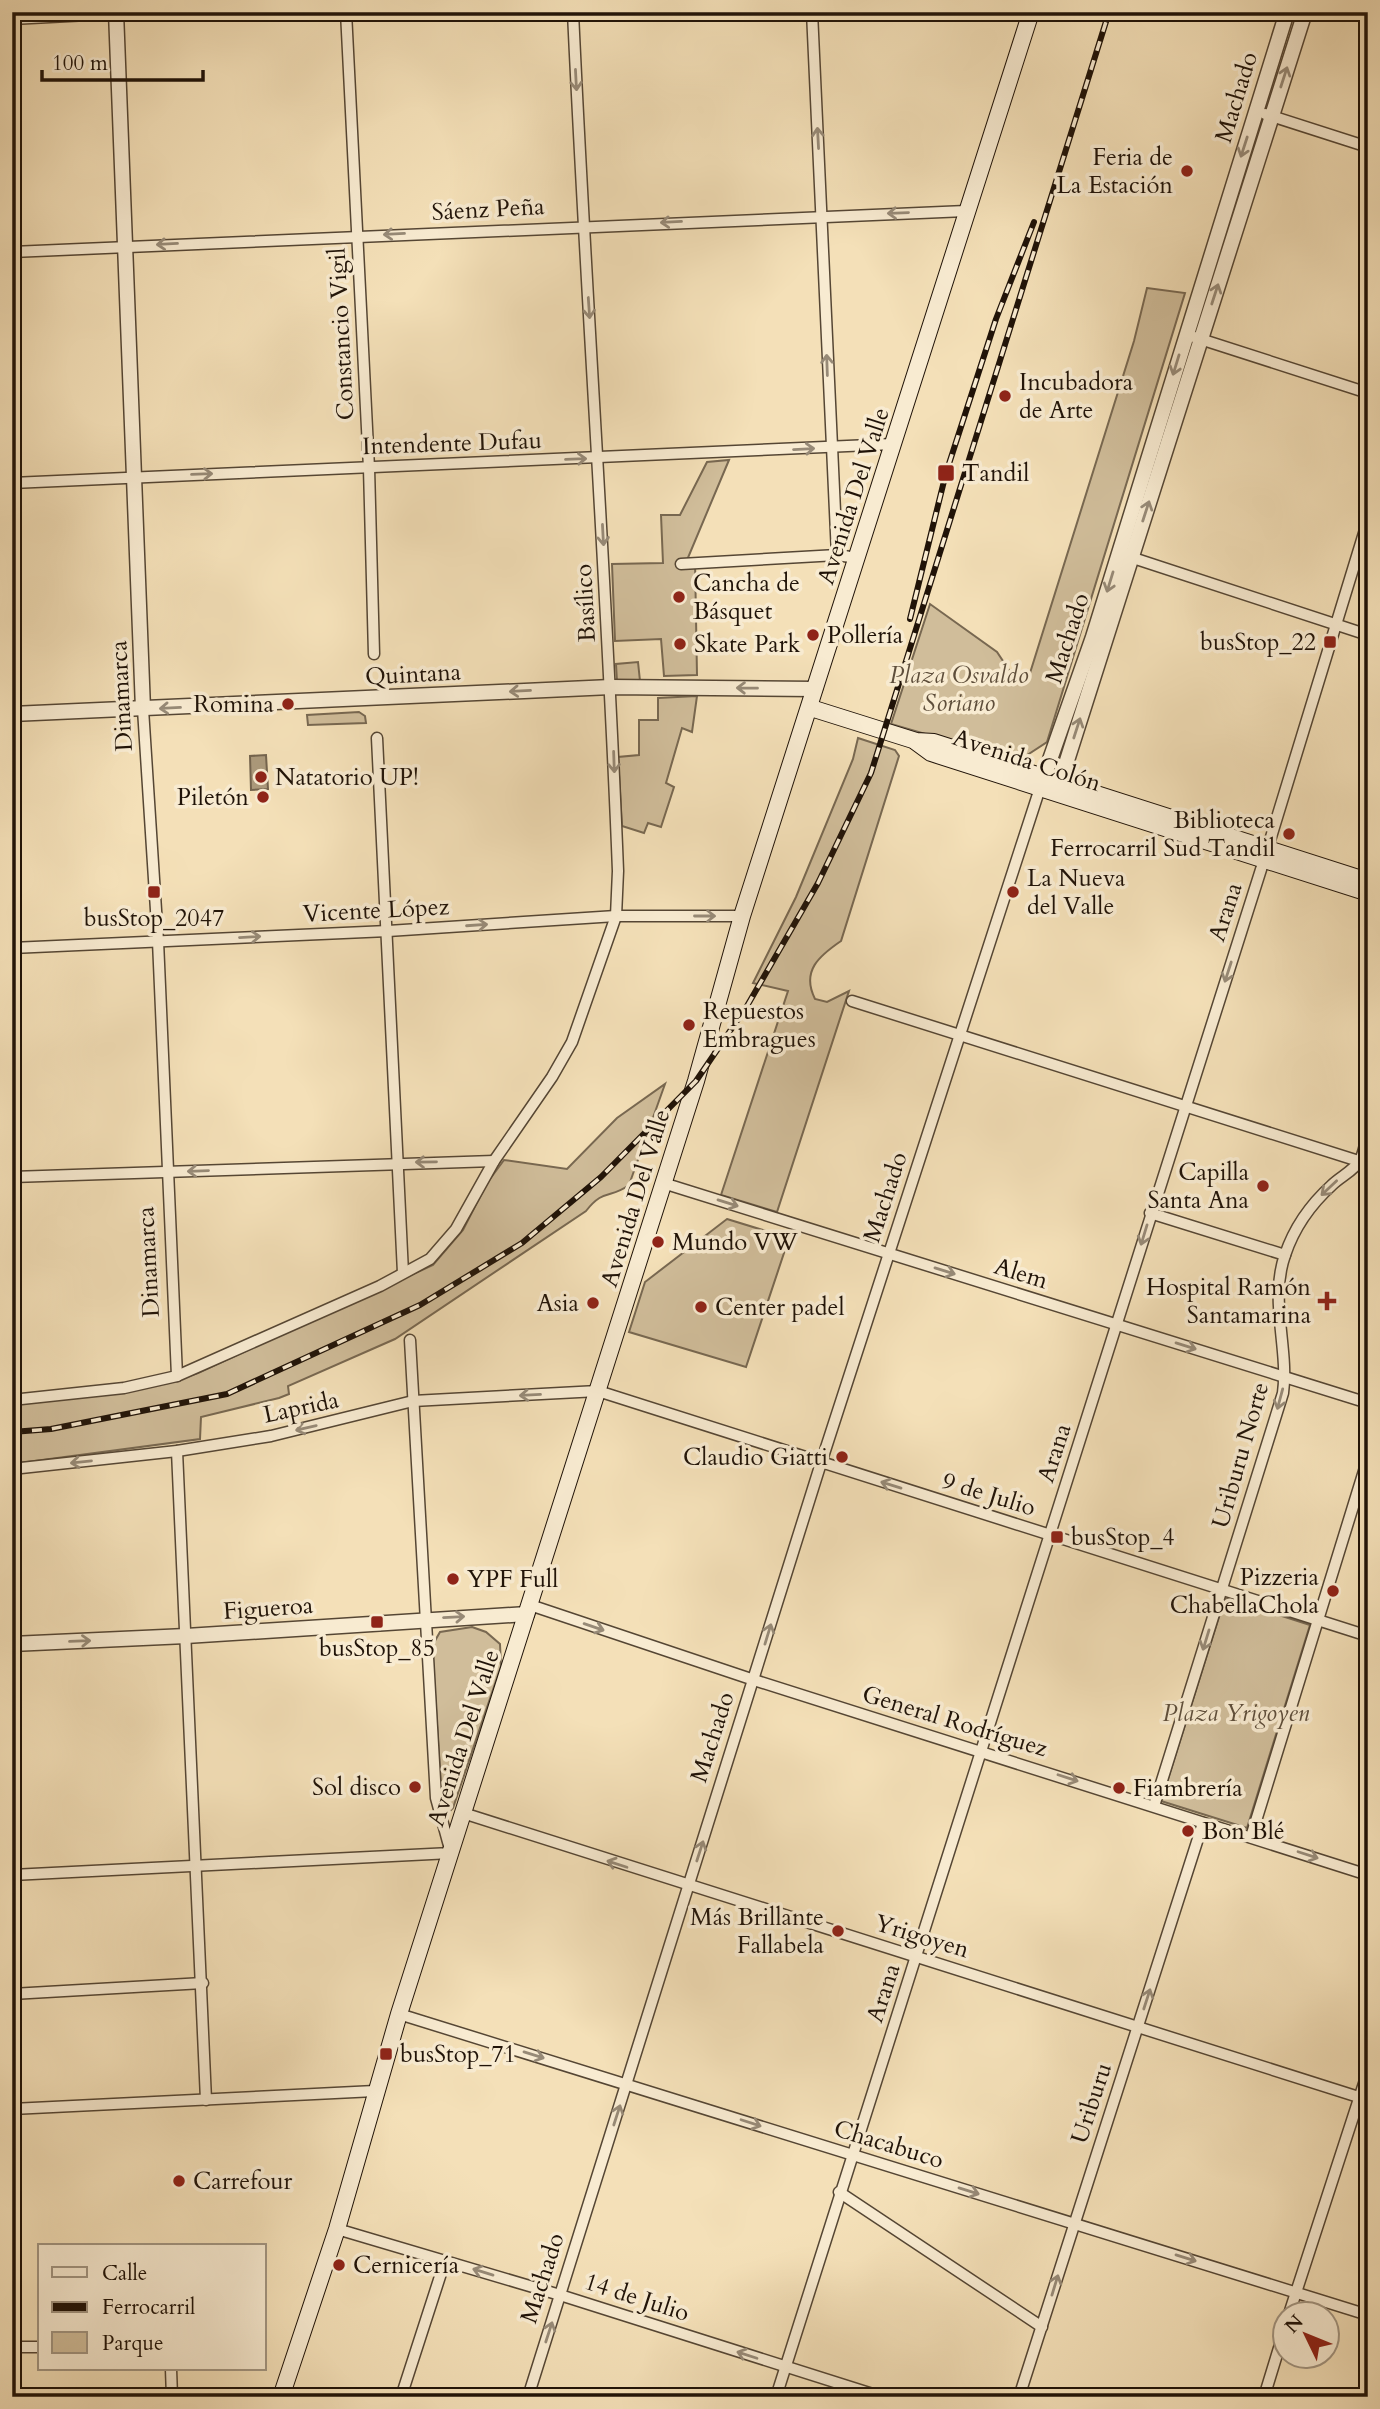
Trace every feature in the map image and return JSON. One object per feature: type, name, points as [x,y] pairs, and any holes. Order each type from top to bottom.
[{"type":"main road","name":"Avenida Del Valle","points":[[281,2397],[337,2229],[375,2091],[663,1183],[742,916],[811,708],[1031,12]]},
{"type":"main road","name":"Avenida Colón","points":[[811,708],[916,741],[934,742],[1050,785],[1265,855],[1368,893]]},
{"type":"main road","name":"Avenida Colón","points":[[1265,855],[1368,881]]},
{"type":"street","points":[[12,19],[145,12]]},
{"type":"street","name":"Constancio Vigil","points":[[346,12],[369,468],[374,654]]},
{"type":"street","name":"Basílico","points":[[12,1400],[124,1388],[177,1376],[430,1259],[456,1229],[494,1161],[552,1077],[572,1042],[617,916],[618,871],[611,687],[573,12]]},
{"type":"street","points":[[812,12],[837,555]]},
{"type":"street","name":"Machado","points":[[1125,555],[1185,335],[1287,12]]},
{"type":"street","name":"Machado","points":[[528,2397],[821,1463],[961,1035],[1050,785],[1125,555],[1201,339],[1305,12]]},
{"type":"street","name":"Dinamarca","points":[[116,13],[143,709],[158,941],[177,1376]]},
{"type":"street","points":[[1256,111],[1368,148]]},
{"type":"street","name":"Sáenz Peña","points":[[12,252],[821,215],[966,211]]},
{"type":"street","points":[[1185,335],[1368,393]]},
{"type":"street","name":"Intendente Dufau","points":[[12,483],[893,444]]},
{"type":"street","name":"Arana","points":[[776,2397],[1150,1213],[1186,1107],[1368,520]]},
{"type":"street","points":[[681,564],[837,555],[857,558]]},
{"type":"street","points":[[1125,555],[1368,635]]},
{"type":"street","name":"Quintana","points":[[12,715],[611,687],[815,689]]},
{"type":"street","points":[[377,738],[403,1273]]},
{"type":"street","name":"Vicente López","points":[[12,948],[388,931],[617,916],[742,916]]},
{"type":"street","points":[[852,1001],[1364,1163]]},
{"type":"street","name":"Uriburu Norte","points":[[1154,1806],[1222,1590],[1285,1376],[1279,1275],[1285,1255],[1300,1223],[1316,1200],[1364,1163],[1368,1135]]},
{"type":"street","points":[[12,1177],[494,1161]]},
{"type":"street","name":"Alem","points":[[663,1183],[1368,1403]]},
{"type":"street","points":[[1150,1213],[1285,1255]]},
{"type":"street","points":[[12,1875],[451,1853],[436,1798],[410,1340]]},
{"type":"street","name":"Laprida","points":[[12,1469],[177,1451],[289,1432],[413,1401],[598,1391]]},
{"type":"street","name":"9 de Julio","points":[[598,1391],[1368,1636]]},
{"type":"street","points":[[177,1451],[203,1983],[206,2100]]},
{"type":"street","points":[[1251,1837],[1368,1458]]},
{"type":"street","name":"Figueroa","points":[[12,1644],[186,1636],[528,1609]]},
{"type":"street","name":"General Rodríguez","points":[[528,1609],[982,1750],[1368,1875]]},
{"type":"street","name":"Yrigoyen","points":[[463,1813],[688,1887],[917,1956],[1364,2099]]},
{"type":"street","name":"Uriburu","points":[[1019,2397],[1203,1823]]},
{"type":"street","points":[[12,1994],[203,1983]]},
{"type":"street","name":"Chacabuco","points":[[399,2014],[1368,2315]]},
{"type":"street","points":[[1294,2300],[1364,2099],[1368,2071]]},
{"type":"street","points":[[12,2109],[375,2091]]},
{"type":"street","points":[[839,2192],[1042,2327]]},
{"type":"street","name":"14 de Julio","points":[[337,2229],[560,2295],[883,2397]]},
{"type":"street","points":[[401,2397],[445,2261]]},
{"type":"street","points":[[12,2347],[38,2347]]},
{"type":"street","points":[[171,2370],[172,2397]]},
{"type":"street","points":[[1264,2397],[1272,2370]]},
{"type":"green space","points":[[1258,122],[1262,123],[1198,329],[1194,328]]},
{"type":"green space","name":"Plaza Osvaldo Soriano","points":[[1147,288],[1185,293],[1047,742],[1018,761],[891,724],[930,604],[997,652],[1011,673],[1030,673],[1134,341]]},
{"type":"green space","points":[[729,460],[687,560],[695,560],[697,675],[664,676],[661,639],[615,641],[612,564],[663,563],[661,515],[680,515],[707,462]]},
{"type":"green space","points":[[638,662],[640,681],[617,682],[616,664]]},
{"type":"green space","points":[[697,696],[692,732],[682,728],[666,783],[674,787],[661,827],[648,823],[644,833],[622,826],[618,757],[639,755],[639,720],[658,720],[658,698]]},
{"type":"green space","points":[[359,712],[365,716],[366,723],[308,725],[307,715]]},
{"type":"green space","points":[[858,738],[895,750],[899,756],[841,941],[819,959],[811,972],[811,989],[815,999],[827,1002],[849,991],[777,1212],[721,1195],[788,991],[753,983],[796,897],[853,759]]},
{"type":"green space","points":[[665,1084],[629,1185],[598,1199],[586,1211],[395,1339],[288,1386],[289,1394],[201,1417],[200,1439],[12,1464],[12,1403],[169,1383],[198,1373],[433,1265],[463,1230],[487,1183],[504,1160],[567,1169],[617,1118]]},
{"type":"green space","name":"Center padel","points":[[727,1219],[789,1238],[746,1367],[629,1332],[645,1282]]},
{"type":"green space","name":"Plaza Yrigoyen","points":[[1225,1598],[1310,1625],[1247,1828],[1161,1801]]},
{"type":"green space","points":[[472,1627],[486,1632],[500,1644],[501,1666],[453,1808],[447,1814],[442,1803],[432,1646],[440,1632]]},
{"type":"shaded area","points":[[266,755],[268,789],[251,790],[250,756]]},
{"type":"railway","points":[[12,1432],[51,1429],[227,1394],[420,1305],[522,1243],[601,1177],[696,1081],[747,1006],[818,883],[871,773],[1109,12]]},
{"type":"railway","points":[[910,619],[946,473],[996,319],[1034,222]]},
{"type":"place","name":"Feria de La Estación","points":[[1187,171]]},
{"type":"place","name":"Incubadora de Arte","points":[[1005,396]]},
{"type":"place","name":"Tandil","points":[[946,473]]},
{"type":"place","name":"Cancha de Básquet","points":[[679,597]]},
{"type":"place","name":"Pollería","points":[[813,635]]},
{"type":"place","name":"busStop_22","points":[[1330,642]]},
{"type":"place","name":"Skate Park","points":[[680,644]]},
{"type":"place","name":"Romina","points":[[288,704]]},
{"type":"place","name":"Natatorio UP!","points":[[261,777]]},
{"type":"place","name":"Piletón","points":[[263,797]]},
{"type":"place","name":"Biblioteca Ferrocarril Sud Tandil","points":[[1289,834]]},
{"type":"place","name":"busStop_2047","points":[[154,892]]},
{"type":"place","name":"La Nueva del Valle","points":[[1013,892]]},
{"type":"place","name":"Repuestos Embragues","points":[[689,1025]]},
{"type":"place","name":"Capilla Santa Ana","points":[[1263,1186]]},
{"type":"place","name":"Mundo VW","points":[[658,1242]]},
{"type":"place","name":"Hospital Ramón Santamarina","points":[[1327,1301]]},
{"type":"place","name":"Asia","points":[[593,1303]]},
{"type":"place","name":"Center padel","points":[[701,1307]]},
{"type":"place","name":"Claudio Giatti","points":[[842,1457]]},
{"type":"place","name":"busStop_4","points":[[1057,1537]]},
{"type":"place","name":"YPF Full","points":[[453,1579]]},
{"type":"place","name":"Pizzeria ChabellaChola","points":[[1333,1591]]},
{"type":"place","name":"busStop_85","points":[[377,1622]]},
{"type":"place","name":"Sol disco","points":[[415,1787]]},
{"type":"place","name":"Fiambrería","points":[[1119,1788]]},
{"type":"place","name":"Bon Blé","points":[[1188,1831]]},
{"type":"place","name":"Más Brillante Fallabela","points":[[838,1931]]},
{"type":"place","name":"busStop_71","points":[[386,2054]]},
{"type":"place","name":"Carrefour","points":[[179,2181]]},
{"type":"place","name":"Cernicería","points":[[339,2265]]}]
